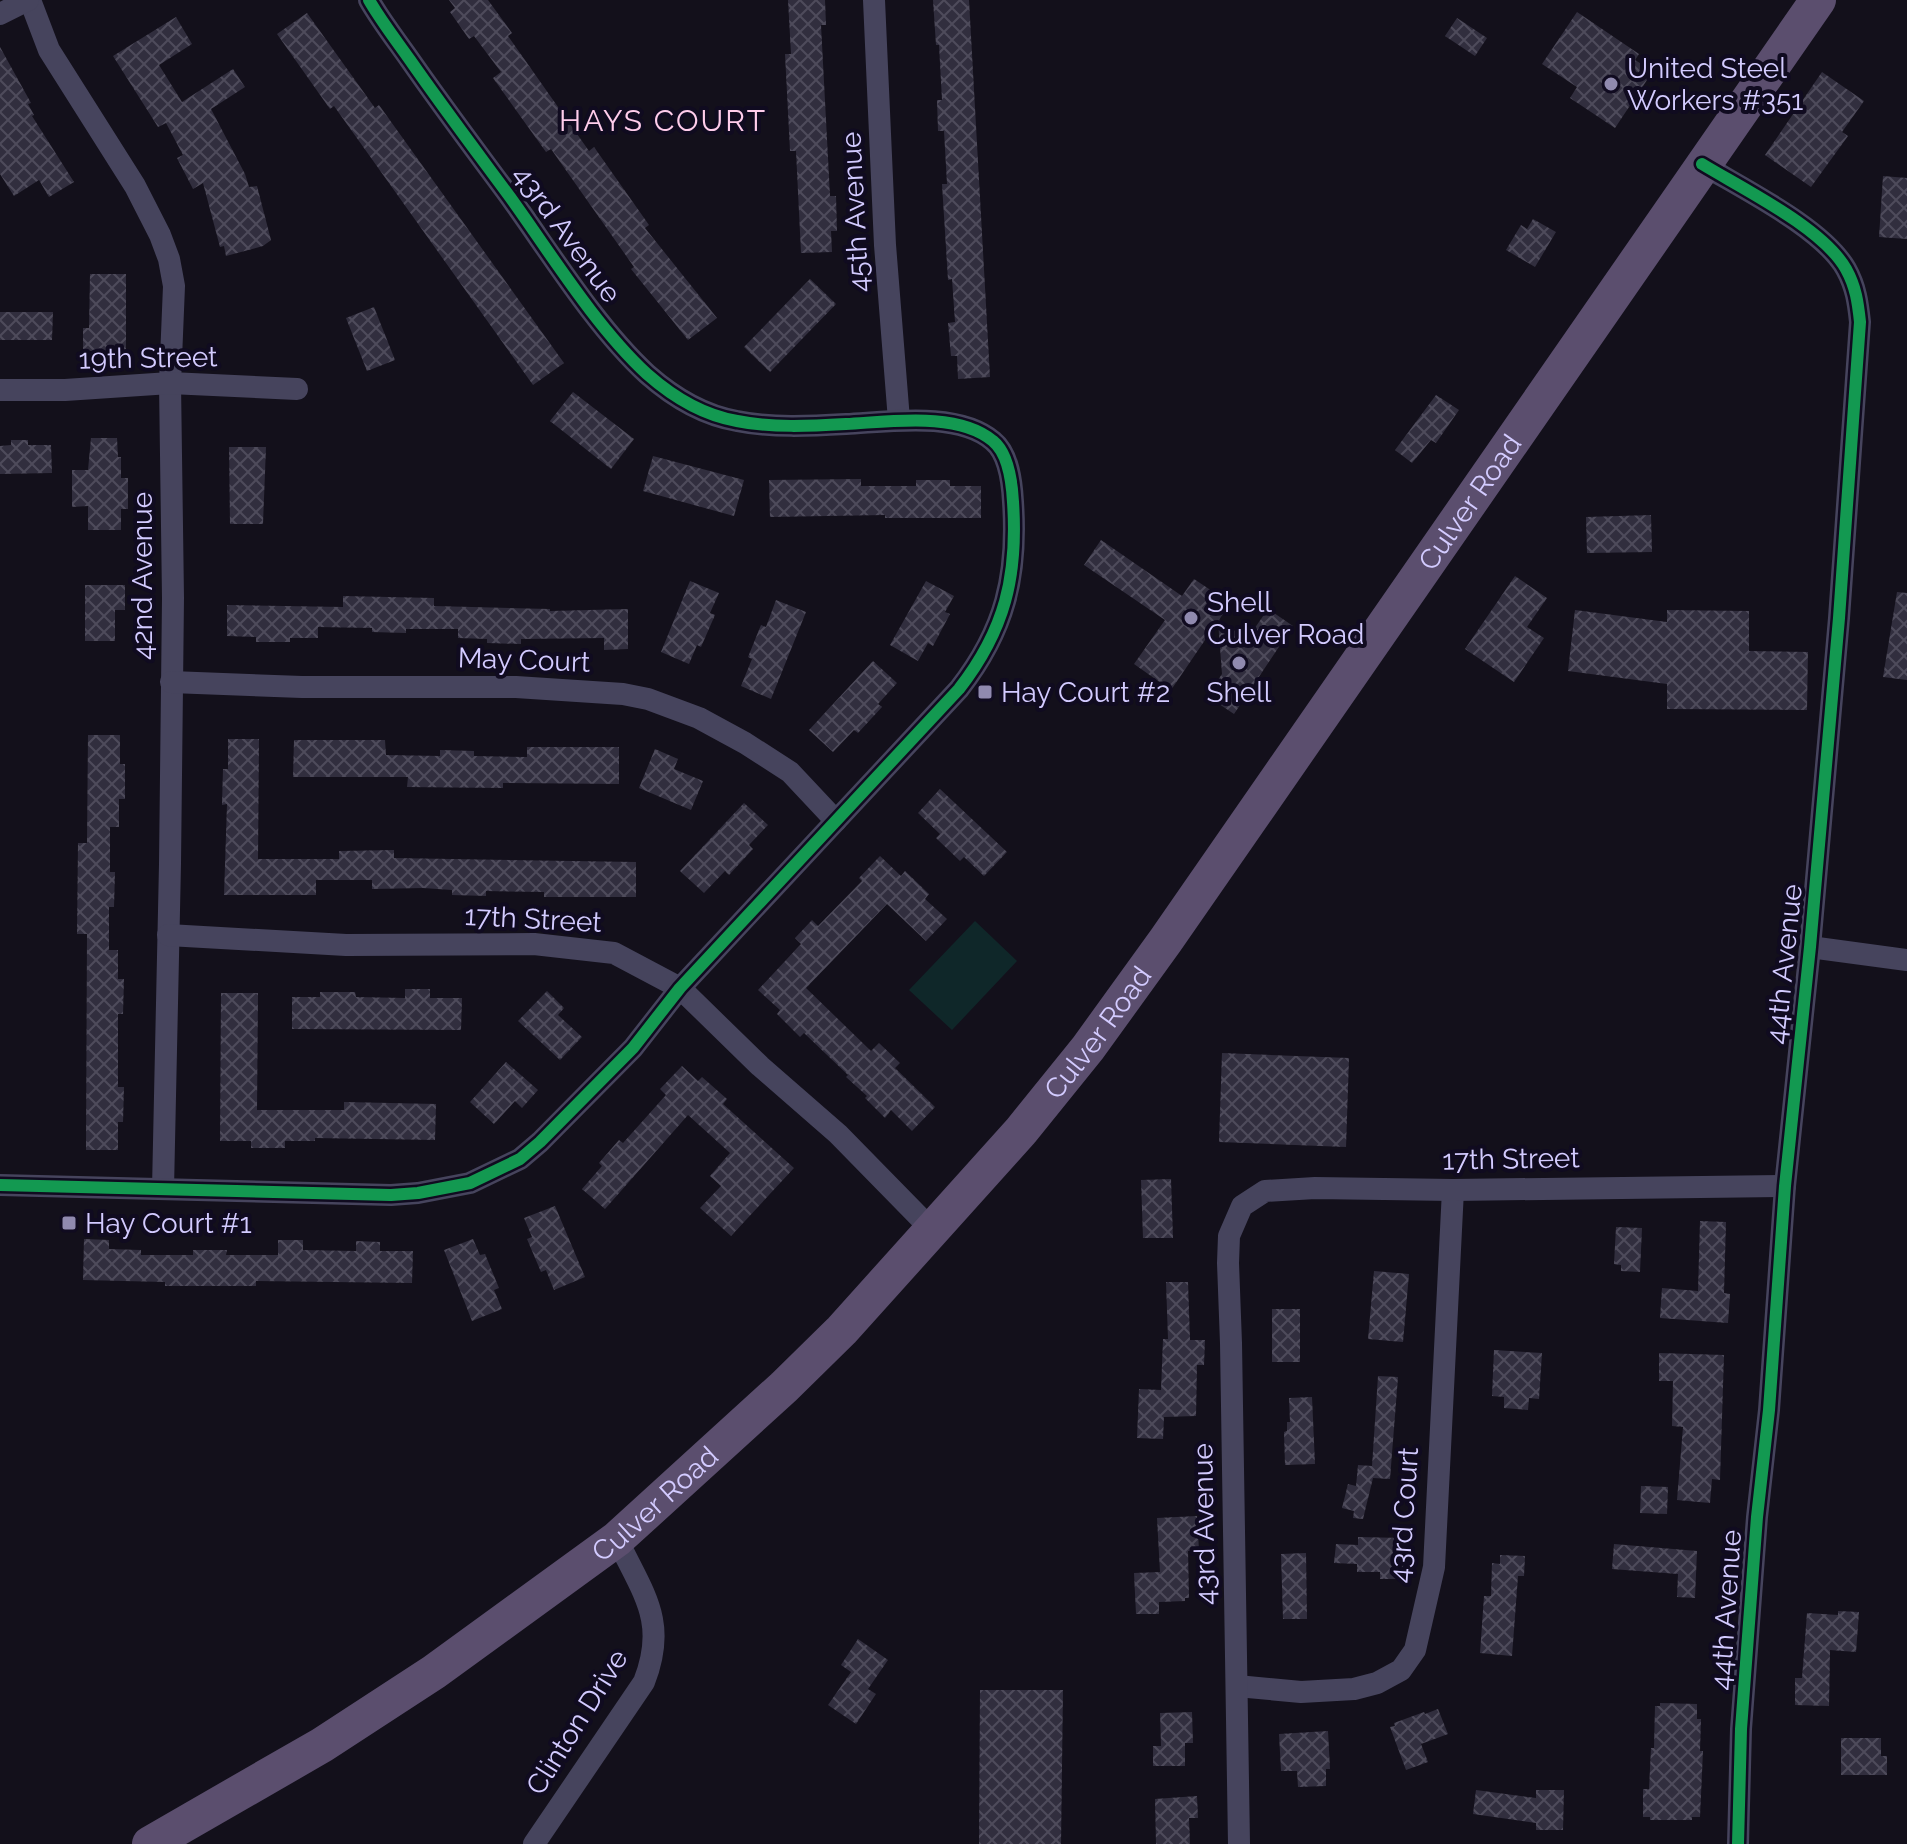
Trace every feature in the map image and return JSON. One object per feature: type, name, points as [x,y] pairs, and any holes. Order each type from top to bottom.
[{"type":"main road","name":"Culver Road","points":[[150,1844],[347,1729],[434,1672],[617,1539],[784,1387],[842,1330],[933,1231],[1021,1131],[1088,1048],[1166,940],[1818,0]]},
{"type":"street","points":[[0,14],[29,0]]},
{"type":"street","name":"42nd Avenue","points":[[29,0],[49,50],[135,186],[160,235],[174,286],[170,383],[173,569],[163,1189]]},
{"type":"street","name":"43rd Avenue","points":[[0,1185],[391,1195],[470,1183],[520,1159],[633,1048],[680,988],[959,689],[975,668],[1008,595],[1016,542],[1013,490],[1007,465],[995,442],[972,428],[899,420],[844,424],[738,422],[687,404],[645,372],[577,290],[369,0]]},
{"type":"street","name":"45th Avenue","points":[[874,0],[885,245],[899,420]]},
{"type":"street","name":"44th Avenue","points":[[1702,164],[1829,246],[1846,268],[1857,295],[1860,322],[1856,404],[1810,947],[1785,1186],[1774,1349],[1757,1517],[1741,1729],[1738,1844]]},
{"type":"street","name":"19th Street","points":[[0,390],[170,383],[297,389]]},
{"type":"street","name":"May Court","points":[[171,682],[302,687],[511,687],[623,694],[648,699],[675,707],[745,743],[790,772],[836,821]]},
{"type":"street","name":"17th Street","points":[[168,935],[346,945],[534,944],[614,953],[680,988],[760,1066],[838,1134],[933,1231]]},
{"type":"street","points":[[1810,947],[1907,960]]},
{"type":"street","name":"17th Street","points":[[1242,1206],[1265,1191],[1315,1188],[1453,1190],[1785,1186]]},
{"type":"street","name":"43rd Court","points":[[1237,1686],[1301,1692],[1354,1689],[1377,1683],[1401,1670],[1415,1650],[1434,1567],[1453,1190]]},
{"type":"street","name":"43rd Avenue","points":[[1239,1844],[1228,1263],[1229,1236],[1242,1206]]},
{"type":"street","name":"Clinton Drive","points":[[534,1844],[644,1682],[653,1659],[656,1635],[652,1612],[617,1539]]},
{"type":"green space","points":[[975,921],[1017,961],[952,1030],[909,990]]},
{"type":"building","points":[[449,0],[488,0],[512,33],[508,36],[589,151],[594,147],[649,225],[645,228],[717,318],[688,340],[631,269],[634,267],[551,149],[546,152],[493,78],[501,72],[474,36],[469,39],[450,12],[455,8]]},
{"type":"building","points":[[788,0],[825,0],[826,25],[821,25],[830,196],[836,196],[837,231],[831,231],[832,252],[801,253],[796,151],[790,151],[785,54],[791,54]]},
{"type":"building","points":[[933,0],[969,0],[990,377],[958,379],[957,356],[951,356],[948,323],[955,322],[952,279],[948,280],[942,184],[947,184],[944,131],[938,131],[937,100],[942,100]]},
{"type":"building","points":[[1577,12],[1639,54],[1635,60],[1653,71],[1615,128],[1570,98],[1577,87],[1542,64]]},
{"type":"building","points":[[307,13],[375,108],[379,105],[564,363],[533,385],[334,106],[330,109],[277,34]]},
{"type":"building","points":[[176,17],[192,44],[159,65],[182,102],[233,69],[245,87],[211,109],[249,187],[257,186],[271,240],[263,246],[226,256],[224,246],[220,247],[203,183],[193,189],[177,158],[183,155],[166,123],[158,127],[113,56]]},
{"type":"building","points":[[1457,18],[1487,38],[1475,56],[1445,36]]},
{"type":"building","points":[[0,47],[31,103],[28,104],[32,116],[74,182],[49,197],[39,180],[14,196],[0,174]]},
{"type":"building","points":[[1822,72],[1864,101],[1842,132],[1848,136],[1811,187],[1765,155]]},
{"type":"building","points":[[1883,176],[1907,178],[1907,239],[1879,237]]},
{"type":"building","points":[[1533,219],[1556,232],[1535,267],[1506,250],[1521,225],[1527,229]]},
{"type":"building","points":[[90,274],[126,274],[126,351],[83,351],[83,328],[89,328]]},
{"type":"building","points":[[810,279],[836,304],[770,372],[744,347]]},
{"type":"building","points":[[374,307],[395,360],[367,371],[346,318]]},
{"type":"building","points":[[0,312],[53,312],[52,340],[0,340]]},
{"type":"building","points":[[573,392],[634,439],[611,469],[550,421]]},
{"type":"building","points":[[1436,395],[1459,410],[1436,443],[1431,440],[1412,463],[1395,450]]},
{"type":"building","points":[[91,438],[117,438],[121,478],[128,478],[128,509],[121,509],[121,530],[88,530],[88,506],[72,507],[72,470],[88,470]]},
{"type":"building","points":[[11,440],[28,440],[28,445],[51,445],[52,473],[0,474],[0,446],[11,445]]},
{"type":"building","points":[[229,447],[266,447],[263,524],[230,524]]},
{"type":"building","points":[[653,456],[744,480],[734,516],[643,491]]},
{"type":"building","points":[[861,479],[861,486],[916,486],[916,480],[950,480],[950,486],[981,486],[981,518],[885,518],[885,515],[770,517],[769,480]]},
{"type":"building","points":[[1651,515],[1652,552],[1587,553],[1586,517]]},
{"type":"building","points":[[1101,540],[1182,596],[1194,579],[1230,603],[1219,620],[1238,633],[1252,632],[1268,609],[1293,626],[1234,714],[1207,696],[1222,674],[1218,621],[1171,690],[1134,664],[1165,620],[1084,565]]},
{"type":"building","points":[[1515,576],[1547,598],[1527,627],[1544,638],[1514,682],[1465,649]]},
{"type":"building","points":[[690,581],[719,593],[710,613],[715,615],[701,647],[697,645],[689,664],[661,652]]},
{"type":"building","points":[[926,581],[954,596],[945,612],[950,614],[933,646],[928,643],[918,661],[890,645]]},
{"type":"building","points":[[85,585],[125,585],[125,610],[115,610],[115,641],[85,641]]},
{"type":"building","points":[[1897,592],[1907,593],[1907,680],[1883,677]]},
{"type":"building","points":[[343,596],[434,598],[434,606],[550,611],[628,609],[628,649],[604,650],[604,638],[521,639],[521,644],[487,643],[487,639],[458,638],[458,629],[406,629],[406,633],[372,632],[372,628],[318,627],[318,638],[290,638],[290,642],[256,642],[256,637],[227,636],[227,605],[343,607]]},
{"type":"building","points":[[776,600],[806,612],[771,699],[741,686],[761,625],[766,627]]},
{"type":"building","points":[[1575,610],[1667,622],[1667,610],[1749,611],[1749,651],[1808,652],[1807,710],[1667,709],[1667,684],[1568,671]]},
{"type":"building","points":[[873,661],[897,683],[878,704],[882,707],[858,733],[854,730],[833,752],[809,730]]},
{"type":"building","points":[[88,735],[120,735],[120,764],[125,764],[125,799],[119,799],[119,827],[110,827],[110,872],[115,872],[114,907],[109,907],[109,950],[118,950],[118,979],[124,979],[123,1014],[118,1014],[118,1087],[124,1087],[123,1122],[118,1122],[118,1150],[86,1150],[87,934],[77,934],[78,843],[87,843]]},
{"type":"building","points":[[228,739],[259,739],[258,859],[339,859],[339,851],[394,850],[394,858],[636,862],[636,897],[544,897],[544,892],[486,891],[486,896],[452,895],[452,890],[372,889],[372,880],[316,880],[316,895],[224,895],[227,804],[222,805],[223,769],[228,769]]},
{"type":"building","points":[[294,740],[385,740],[386,755],[440,756],[440,750],[474,751],[474,756],[527,757],[527,747],[619,747],[619,784],[503,783],[503,788],[407,787],[408,777],[293,777]]},
{"type":"building","points":[[655,749],[678,759],[674,769],[703,781],[691,810],[639,788]]},
{"type":"building","points":[[940,789],[1007,852],[984,876],[964,857],[960,861],[936,838],[940,834],[918,813]]},
{"type":"building","points":[[744,803],[768,825],[749,845],[753,849],[729,875],[725,871],[704,893],[680,871]]},
{"type":"building","points":[[880,856],[901,876],[905,871],[929,894],[925,899],[947,919],[926,941],[887,904],[806,988],[871,1051],[879,1043],[900,1063],[895,1068],[935,1107],[912,1131],[891,1110],[885,1118],[846,1077],[848,1075],[804,1033],[800,1037],[777,1014],[780,1010],[758,990],[801,944],[795,938],[812,920],[818,926],[862,881],[859,878]]},
{"type":"building","points":[[405,989],[430,989],[430,998],[462,998],[461,1030],[292,1029],[292,997],[320,997],[320,992],[355,992],[356,997],[405,998]]},
{"type":"building","points":[[547,991],[564,1008],[558,1015],[582,1037],[560,1060],[518,1021]]},
{"type":"building","points":[[221,993],[258,993],[257,1110],[344,1110],[344,1102],[436,1104],[435,1140],[315,1138],[315,1141],[285,1141],[285,1148],[251,1148],[251,1141],[220,1141]]},
{"type":"building","points":[[1222,1053],[1349,1058],[1346,1147],[1219,1142]]},
{"type":"building","points":[[506,1062],[538,1090],[522,1108],[515,1101],[494,1124],[470,1102]]},
{"type":"building","points":[[682,1066],[698,1081],[702,1077],[727,1099],[723,1104],[794,1168],[731,1236],[700,1208],[721,1186],[710,1176],[730,1153],[688,1115],[605,1209],[582,1189],[619,1140],[623,1143],[666,1095],[660,1089]]},
{"type":"building","points":[[1171,1179],[1173,1238],[1143,1238],[1141,1180]]},
{"type":"building","points":[[555,1206],[585,1277],[554,1290],[546,1270],[541,1272],[527,1239],[532,1237],[524,1218]]},
{"type":"building","points":[[1700,1221],[1726,1222],[1724,1293],[1730,1294],[1728,1323],[1660,1318],[1662,1288],[1698,1291]]},
{"type":"building","points":[[1616,1227],[1642,1228],[1640,1272],[1621,1271],[1621,1265],[1614,1264]]},
{"type":"building","points":[[84,1239],[109,1240],[109,1249],[141,1250],[141,1255],[193,1255],[193,1250],[227,1250],[226,1255],[278,1255],[278,1240],[303,1240],[303,1250],[356,1251],[356,1241],[380,1242],[380,1251],[413,1251],[412,1283],[256,1281],[256,1286],[165,1286],[165,1282],[83,1280]]},
{"type":"building","points":[[473,1239],[480,1255],[485,1254],[499,1288],[494,1290],[502,1309],[472,1321],[444,1250]]},
{"type":"building","points":[[1374,1271],[1409,1274],[1403,1342],[1368,1339]]},
{"type":"building","points":[[1166,1282],[1188,1282],[1190,1340],[1205,1340],[1204,1365],[1197,1365],[1196,1416],[1164,1417],[1163,1439],[1137,1438],[1139,1389],[1161,1390],[1163,1339],[1168,1339]]},
{"type":"building","points":[[1272,1309],[1300,1309],[1300,1362],[1272,1362]]},
{"type":"building","points":[[1494,1350],[1542,1353],[1539,1399],[1529,1398],[1528,1410],[1504,1408],[1504,1397],[1492,1396]]},
{"type":"building","points":[[1659,1353],[1724,1355],[1720,1480],[1712,1479],[1710,1503],[1677,1500],[1683,1427],[1672,1426],[1673,1381],[1659,1381]]},
{"type":"building","points":[[1378,1376],[1398,1377],[1390,1479],[1373,1478],[1363,1519],[1353,1518],[1354,1511],[1342,1508],[1348,1484],[1356,1486],[1358,1465],[1372,1466]]},
{"type":"building","points":[[1312,1397],[1315,1464],[1285,1465],[1284,1432],[1287,1431],[1287,1422],[1290,1422],[1289,1398]]},
{"type":"building","points":[[1641,1486],[1668,1487],[1667,1514],[1640,1513]]},
{"type":"building","points":[[1197,1516],[1199,1550],[1188,1551],[1189,1598],[1185,1601],[1159,1602],[1159,1614],[1136,1614],[1134,1573],[1160,1572],[1157,1518]]},
{"type":"building","points":[[1358,1537],[1404,1538],[1403,1579],[1380,1579],[1380,1572],[1357,1572],[1357,1564],[1334,1563],[1336,1544],[1358,1545]]},
{"type":"building","points":[[1614,1544],[1697,1551],[1695,1598],[1677,1597],[1678,1574],[1612,1569]]},
{"type":"building","points":[[1306,1553],[1307,1619],[1283,1619],[1281,1554]]},
{"type":"building","points":[[1500,1555],[1525,1556],[1524,1576],[1518,1576],[1512,1656],[1480,1653],[1484,1596],[1491,1596],[1492,1563],[1500,1564]]},
{"type":"building","points":[[1838,1611],[1859,1612],[1856,1652],[1830,1650],[1829,1706],[1795,1705],[1795,1678],[1802,1678],[1807,1613],[1838,1615]]},
{"type":"building","points":[[858,1639],[888,1660],[868,1689],[876,1694],[856,1724],[828,1705],[851,1672],[841,1665]]},
{"type":"building","points":[[980,1690],[1063,1690],[1061,1844],[979,1844]]},
{"type":"building","points":[[1660,1703],[1697,1704],[1697,1719],[1701,1719],[1700,1751],[1703,1751],[1700,1817],[1692,1817],[1692,1820],[1650,1820],[1650,1817],[1643,1817],[1643,1789],[1649,1789],[1651,1748],[1654,1748],[1655,1706],[1660,1706]]},
{"type":"building","points":[[1438,1709],[1448,1734],[1421,1744],[1428,1762],[1406,1770],[1390,1727]]},
{"type":"building","points":[[1192,1712],[1193,1743],[1185,1743],[1185,1766],[1153,1766],[1153,1746],[1161,1746],[1160,1713]]},
{"type":"building","points":[[1328,1731],[1330,1769],[1326,1769],[1326,1786],[1298,1787],[1297,1771],[1281,1771],[1279,1734]]},
{"type":"building","points":[[1841,1738],[1881,1738],[1881,1756],[1887,1756],[1887,1775],[1841,1775]]},
{"type":"building","points":[[1476,1790],[1536,1798],[1536,1790],[1564,1790],[1563,1830],[1536,1830],[1536,1823],[1473,1814]]},
{"type":"building","points":[[1197,1796],[1198,1818],[1189,1818],[1190,1844],[1156,1844],[1155,1799]]},
{"type":"cycle path","points":[[0,1185],[391,1195],[470,1183],[520,1159],[633,1048],[680,988],[959,689],[988,645],[1005,601],[1013,554],[1013,494],[1003,453],[993,441],[961,425],[922,420],[791,426],[750,423],[712,414],[667,390],[628,355],[592,312],[369,0]]},
{"type":"cycle path","points":[[1702,164],[1781,210],[1820,239],[1846,269],[1852,282],[1860,322],[1839,618],[1757,1517],[1741,1729],[1738,1844]]},
{"type":"place","name":"United Steel Workers #351","points":[[1611,84]]},
{"type":"place","name":"Shell Culver Road","points":[[1191,618]]},
{"type":"place","name":"Shell","points":[[1239,663]]},
{"type":"place","name":"Hay Court #2","points":[[985,692]]},
{"type":"place","name":"Hay Court #1","points":[[69,1223]]},
{"type":"district","name":"HAYS COURT","points":[[663,120]]}]
